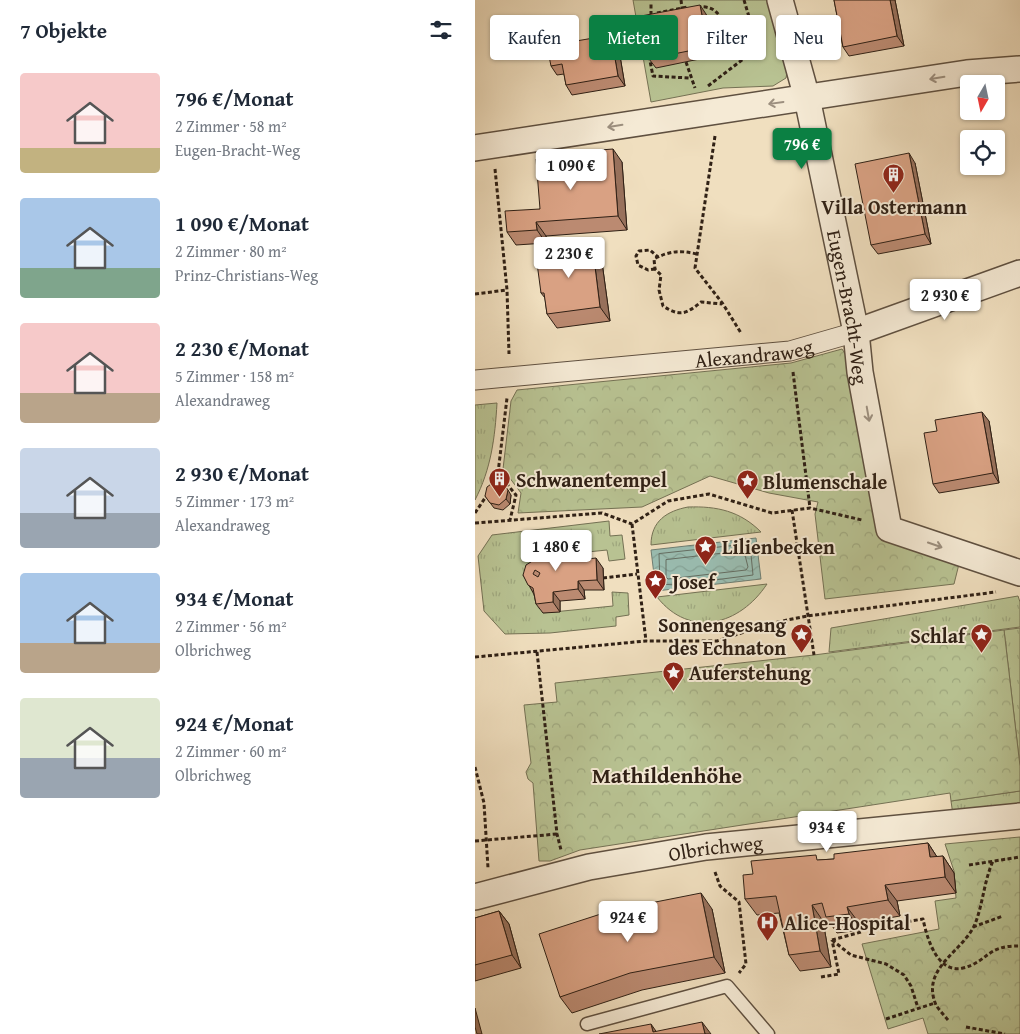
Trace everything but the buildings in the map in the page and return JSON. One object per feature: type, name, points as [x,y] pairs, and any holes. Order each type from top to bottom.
[{"type":"street","name":"Eugen-Bracht-Weg","points":[[780,0],[807,98],[856,332],[861,372],[889,529]]},
{"type":"street","points":[[475,148],[967,73],[1020,69]]},
{"type":"street","name":"Alexandraweg","points":[[475,380],[755,356],[790,351],[856,332],[1020,273]]},
{"type":"street","points":[[889,529],[1020,573]]},
{"type":"street","name":"Olbrichweg","points":[[475,897],[567,872],[706,846],[1020,816]]},
{"type":"lane","points":[[587,1024],[727,986],[768,1034]]},
{"type":"path","points":[[681,0],[682,8]]},
{"type":"path","points":[[744,0],[749,15]]},
{"type":"path","points":[[651,3],[651,15],[682,8],[707,6],[720,15]]},
{"type":"path","points":[[650,60],[653,76],[689,78]]},
{"type":"path","points":[[705,88],[742,60]]},
{"type":"path","points":[[719,110],[695,268],[723,304],[755,356]]},
{"type":"path","points":[[494,164],[507,290],[509,355]]},
{"type":"path","points":[[655,269],[648,270],[638,265],[636,256],[639,251],[651,250],[658,257]]},
{"type":"path","points":[[697,254],[681,251],[665,252],[654,259],[655,269],[661,275],[659,290],[663,306],[675,314],[689,312],[701,302],[723,304]]},
{"type":"path","points":[[475,294],[507,290]]},
{"type":"path","points":[[790,351],[810,508]]},
{"type":"path","points":[[475,513],[498,473],[508,392]]},
{"type":"path","points":[[498,473],[516,495],[510,520]]},
{"type":"path","points":[[632,524],[668,501],[709,494],[772,513],[810,508],[872,522],[889,529]]},
{"type":"path","points":[[792,510],[814,655]]},
{"type":"path","points":[[475,524],[602,513],[632,524]]},
{"type":"path","points":[[632,524],[646,641]]},
{"type":"path","points":[[603,578],[637,574]]},
{"type":"path","points":[[475,657],[646,641],[717,642],[767,624],[807,616],[1001,591]]},
{"type":"path","points":[[537,652],[557,834],[567,872]]},
{"type":"path","points":[[475,767],[483,803],[488,865]]},
{"type":"path","points":[[475,841],[557,834]]},
{"type":"path","points":[[706,846],[720,886],[739,902],[746,964],[727,986]]},
{"type":"path","points":[[969,865],[1020,857]]},
{"type":"path","points":[[948,1020],[935,1003],[933,979],[942,963],[961,945],[973,927],[993,861]]},
{"type":"path","points":[[973,927],[1003,916]]},
{"type":"path","points":[[832,940],[861,932],[868,928],[923,919],[930,945],[942,963],[955,968],[963,968],[1000,947],[1020,946]]},
{"type":"path","points":[[821,977],[839,974],[832,940]]},
{"type":"path","points":[[832,940],[851,955],[886,964],[904,974],[911,986],[918,1008]]},
{"type":"path","points":[[886,1018],[935,1003]]},
{"type":"path","points":[[966,1028],[1005,1034]]},
{"type":"green space","points":[[633,0],[769,0],[776,24],[776,60],[786,60],[788,66],[786,78],[773,86],[723,88],[651,102],[644,60],[678,60],[678,15],[636,15]]},
{"type":"green space","points":[[842,349],[854,367],[882,538],[959,564],[954,584],[825,599],[815,514],[818,502],[769,493],[710,476],[642,507],[518,513],[521,493],[503,469],[511,401],[517,390],[791,363]]},
{"type":"green space","points":[[497,403],[491,453],[485,477],[475,500],[475,405]]},
{"type":"green space","points":[[688,507],[727,511],[745,519],[761,532],[651,545],[657,523],[667,514]]},
{"type":"green space","points":[[609,521],[610,536],[622,535],[625,559],[609,561],[607,550],[558,555],[557,544],[538,546],[540,570],[532,574],[529,585],[543,613],[613,606],[612,592],[628,593],[629,615],[616,617],[616,626],[550,633],[505,634],[484,611],[478,556],[492,535]]},
{"type":"green space","points":[[767,584],[756,598],[743,609],[729,617],[714,622],[699,622],[684,618],[670,610],[657,597]]},
{"type":"green space","points":[[1018,596],[1020,602],[1020,627],[829,652],[831,628]]},
{"type":"green space","points":[[1020,628],[1020,766],[1004,630]]},
{"type":"green space","points":[[1004,630],[1020,766],[1020,791],[951,801],[950,793],[580,850],[550,861],[539,861],[533,783],[528,779],[526,772],[531,763],[524,705],[557,702],[555,683],[814,655]]},
{"type":"green space","points":[[1020,791],[1020,806],[953,815],[951,801]]},
{"type":"green space","points":[[1020,837],[1020,1034],[928,1034],[923,1018],[888,1029],[862,944],[939,929],[935,901],[956,898],[954,871],[945,844]]},
{"type":"water","name":"Lilienbecken","points":[[756,538],[761,579],[656,591],[651,550]]},
{"type":"place","name":"Villa Ostermann","points":[[894,193]]},
{"type":"place","name":"Schwanentempel","points":[[500,498]]},
{"type":"place","name":"Blumenschale","points":[[747,500]]},
{"type":"place","name":"Lilienbecken","points":[[706,565]]},
{"type":"place","name":"Josef","points":[[656,600]]},
{"type":"place","name":"Sonnengesang des Echnaton","points":[[802,654]]},
{"type":"place","name":"Schlaf","points":[[981,654]]},
{"type":"place","name":"Auferstehung","points":[[673,691]]},
{"type":"place","name":"Alice-Hospital","points":[[768,941]]},
{"type":"district","name":"Mathildenhöhe","points":[[667,775]]}]
